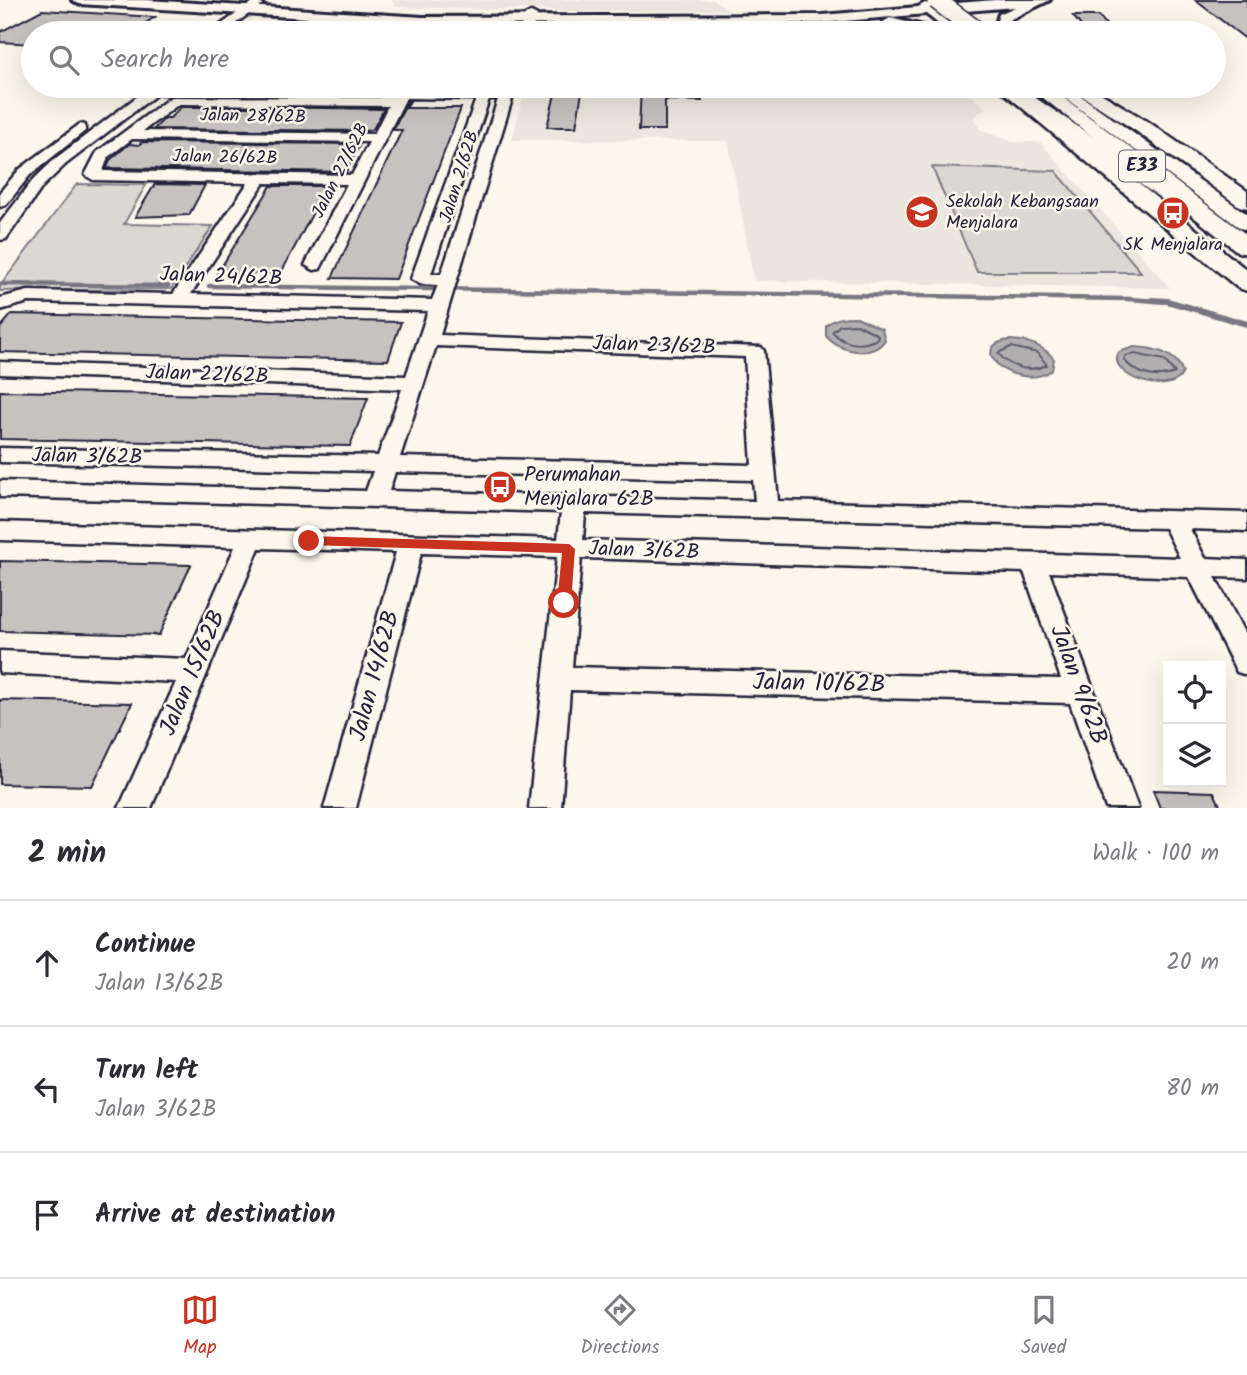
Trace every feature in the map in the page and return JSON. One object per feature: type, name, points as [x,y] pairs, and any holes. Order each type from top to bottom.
[{"type":"highway","points":[[932,3],[954,21]]},
{"type":"highway","points":[[932,3],[961,21]]},
{"type":"highway","points":[[1021,98],[1247,283]]},
{"type":"highway","name":"E33","points":[[1053,98],[1247,247]]},
{"type":"highway","name":"E33","points":[[1065,98],[1247,231]]},
{"type":"highway","points":[[1096,98],[1143,127],[1247,201]]},
{"type":"main road","points":[[79,0],[261,8],[430,21]]},
{"type":"main road","points":[[196,0],[261,8]]},
{"type":"main road","points":[[600,21],[816,15],[932,3],[1043,0]]},
{"type":"main road","points":[[1001,21],[1005,15],[1019,8],[1051,0]]},
{"type":"main road","points":[[816,15],[845,3]]},
{"type":"main road","points":[[932,3],[942,21]]},
{"type":"main road","points":[[932,3],[964,21]]},
{"type":"main road","points":[[816,15],[885,21]]},
{"type":"main road","points":[[1024,98],[1173,198]]},
{"type":"main road","points":[[1045,98],[1247,256]]},
{"type":"main road","points":[[1074,98],[1247,224]]},
{"type":"street","points":[[237,21],[261,8]]},
{"type":"street","points":[[246,21],[261,8]]},
{"type":"street","points":[[0,202],[43,155],[134,98]]},
{"type":"street","points":[[0,235],[38,183],[138,98]]},
{"type":"street","points":[[127,135],[176,100],[399,98]]},
{"type":"street","name":"Jalan 27/62B","points":[[314,265],[399,98]]},
{"type":"street","points":[[448,280],[420,279],[483,98]]},
{"type":"street","name":"Jalan 2/62B","points":[[375,499],[506,98]]},
{"type":"street","name":"Jalan 28/62B","points":[[127,135],[379,138]]},
{"type":"street","name":"Jalan 26/62B","points":[[127,135],[102,155],[93,175],[357,180]]},
{"type":"street","points":[[180,298],[259,178]]},
{"type":"street","name":"Jalan 24/62B","points":[[1,303],[28,296],[440,306]]},
{"type":"street","name":"Jalan 23/62B","points":[[429,340],[754,351],[763,473]]},
{"type":"street","name":"Jalan 22/62B","points":[[0,368],[414,383]]},
{"type":"street","name":"Jalan 3/62B","points":[[0,455],[763,473]]},
{"type":"street","points":[[763,473],[766,508]]},
{"type":"street","name":"Jalan 3/62B","points":[[0,489],[1247,522]]},
{"type":"street","points":[[545,808],[574,504]]},
{"type":"street","points":[[1172,520],[1247,664]]},
{"type":"street","name":"Jalan 3/62B","points":[[0,531],[1247,569]]},
{"type":"street","name":"Jalan 15/62B","points":[[135,808],[251,539]]},
{"type":"street","name":"Jalan 14/62B","points":[[340,808],[411,544]]},
{"type":"street","name":"Jalan 9/62B","points":[[1033,562],[1122,808]]},
{"type":"street","points":[[0,662],[194,671]]},
{"type":"street","name":"Jalan 10/62B","points":[[557,678],[1080,691]]},
{"type":"shaded area","points":[[392,0],[714,0],[729,10],[573,11],[396,7]]},
{"type":"shaded area","name":"Sekolah Kebangsaan Menjalara","points":[[523,98],[974,98],[985,108],[973,118],[981,130],[1013,142],[1040,142],[1170,288],[754,281],[728,141],[512,140]]},
{"type":"shaded area","points":[[932,167],[1056,171],[1141,272],[977,272]]},
{"type":"shaded area","points":[[77,184],[146,185],[124,224],[213,226],[171,289],[0,291],[0,286]]},
{"type":"water","points":[[844,317],[857,317],[882,329],[885,340],[879,346],[872,350],[856,351],[839,346],[826,336],[826,326],[833,321]]},
{"type":"water","points":[[1011,340],[1029,343],[1045,350],[1054,359],[1052,370],[1027,377],[1002,368],[991,355],[991,351],[997,343]]},
{"type":"water","points":[[1134,347],[1156,350],[1169,356],[1180,365],[1183,372],[1177,380],[1167,384],[1155,384],[1130,376],[1121,369],[1117,361],[1119,352]]},
{"type":"building","points":[[1195,0],[1247,0],[1247,40],[1226,24],[1226,21]]},
{"type":"building","points":[[42,10],[155,17],[149,21],[21,21]]},
{"type":"building","points":[[1073,16],[1099,16],[1103,21],[1077,21]]},
{"type":"building","points":[[21,21],[21,43],[0,42],[0,32]]},
{"type":"building","points":[[554,98],[581,98],[576,127],[547,127]]},
{"type":"building","points":[[640,98],[702,98],[702,101],[665,100],[665,130],[639,130]]},
{"type":"building","points":[[408,101],[406,108],[461,108],[396,279],[332,278],[402,130],[393,130]]},
{"type":"building","points":[[181,107],[384,109],[373,129],[366,131],[154,129]]},
{"type":"building","points":[[142,142],[360,144],[346,172],[107,168],[110,160],[129,144],[139,145]]},
{"type":"building","points":[[155,184],[205,185],[189,215],[135,217]]},
{"type":"building","points":[[271,186],[327,186],[281,273],[217,274]]},
{"type":"building","points":[[12,314],[401,322],[388,360],[0,352],[0,328]]},
{"type":"building","points":[[0,391],[368,398],[350,446],[0,439]]},
{"type":"building","points":[[0,561],[191,565],[159,635],[0,631]]},
{"type":"building","points":[[0,700],[132,703],[92,786],[0,784]]},
{"type":"building","points":[[1153,790],[1214,792],[1221,808],[1160,808]]},
{"type":"waterway","points":[[0,284],[168,286]]},
{"type":"waterway","points":[[209,286],[1129,299],[1170,302]]},
{"type":"waterway","points":[[1152,300],[1167,301],[1247,324]]},
{"type":"place","name":"Sekolah Kebangsaan Menjalara","points":[[922,212]]},
{"type":"place","name":"SK Menjalara","points":[[1173,213]]},
{"type":"place","name":"Perumahan Menjalara 62B","points":[[500,487]]},
{"type":"route","points":[[309,541],[569,549],[564,603]]}]
